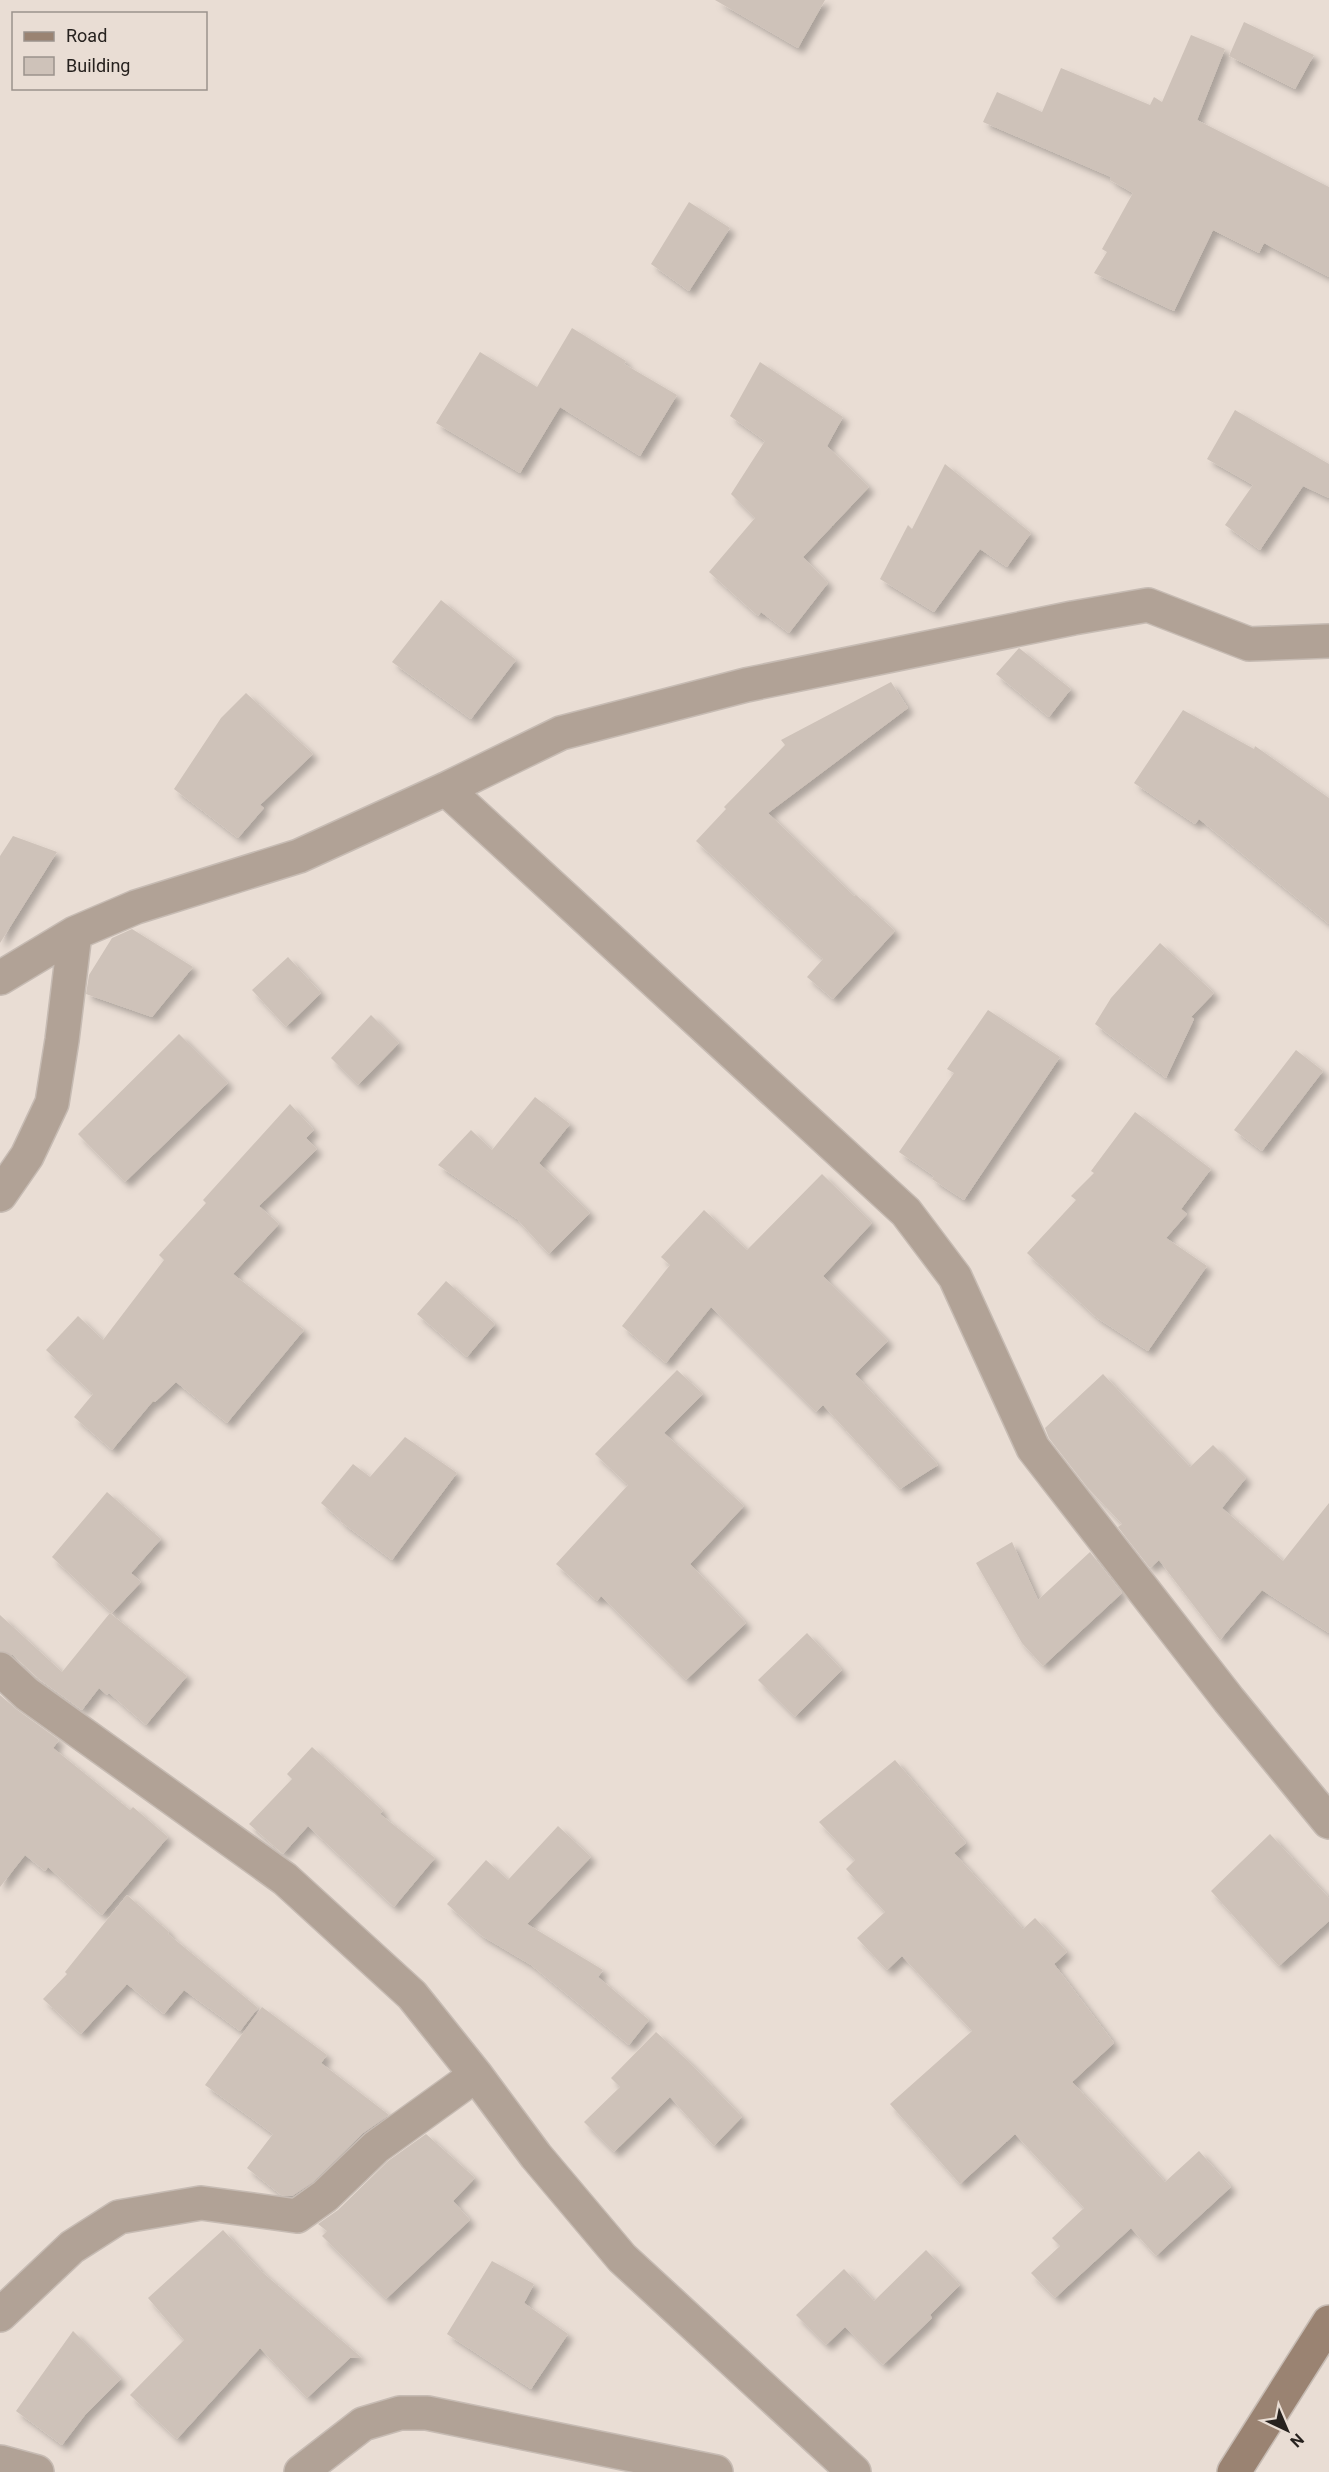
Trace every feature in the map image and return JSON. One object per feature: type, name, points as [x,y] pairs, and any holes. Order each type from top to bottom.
[{"type":"street","points":[[0,978],[75,933],[136,907],[299,856],[446,789],[561,733],[746,685],[1073,618],[1148,605],[1248,644],[1329,641]]},
{"type":"street","points":[[446,789],[906,1212],[955,1277],[1033,1448],[1229,1701],[1329,1822]]},
{"type":"street","points":[[0,1195],[27,1156],[52,1103],[75,933]]},
{"type":"street","points":[[0,1669],[27,1694],[285,1879],[412,1995],[476,2075],[536,2156],[622,2258],[854,2472]]},
{"type":"street","points":[[0,2315],[72,2247],[119,2217],[201,2203],[297,2216],[325,2196],[376,2147],[476,2075]]},
{"type":"street","points":[[1234,2472],[1329,2322]]},
{"type":"street","points":[[301,2472],[363,2424],[400,2413],[427,2413],[716,2472]]},
{"type":"street","points":[[0,2462],[37,2472]]},
{"type":"building","points":[[715,0],[825,0],[798,48]]},
{"type":"building","points":[[1244,22],[1314,55],[1295,89],[1229,56]]},
{"type":"building","points":[[1191,35],[1225,49],[1197,120],[1329,187],[1329,277],[1264,243],[1259,253],[1213,230],[1174,311],[1094,273],[1107,252],[1102,249],[1133,193],[1110,180],[1111,177],[983,122],[997,92],[1042,112],[1061,68],[1150,105],[1154,97],[1162,102]]},
{"type":"building","points":[[689,202],[730,228],[689,291],[651,264]]},
{"type":"building","points":[[572,328],[626,361],[624,364],[677,395],[640,456],[560,407],[520,473],[436,423],[480,352],[537,387]]},
{"type":"building","points":[[760,362],[843,417],[827,446],[869,487],[803,557],[828,583],[789,633],[761,612],[758,616],[709,572],[755,518],[731,494],[765,441],[730,416]]},
{"type":"building","points":[[1235,410],[1329,464],[1329,498],[1303,486],[1260,550],[1225,525],[1253,485],[1207,459]]},
{"type":"building","points":[[945,464],[1031,533],[1007,567],[980,549],[934,612],[880,579],[908,525],[912,529]]},
{"type":"building","points":[[441,600],[516,660],[471,719],[392,662]]},
{"type":"building","points":[[1019,648],[1071,689],[1049,717],[996,674]]},
{"type":"building","points":[[891,682],[908,708],[768,813],[854,896],[856,895],[895,931],[833,999],[807,977],[823,959],[696,841],[726,809],[724,807],[785,745],[781,740]]},
{"type":"building","points":[[246,693],[313,754],[260,805],[264,808],[238,838],[174,789],[221,718]]},
{"type":"building","points":[[1183,710],[1254,749],[1255,746],[1329,798],[1329,924],[1199,819],[1195,824],[1134,783]]},
{"type":"building","points":[[13,836],[57,852],[0,943],[0,856]]},
{"type":"building","points":[[132,929],[193,967],[152,1017],[86,994],[89,975],[112,938]]},
{"type":"building","points":[[1160,943],[1214,993],[1191,1017],[1194,1019],[1166,1078],[1095,1024],[1111,998]]},
{"type":"building","points":[[288,957],[321,993],[286,1027],[252,990]]},
{"type":"building","points":[[988,1010],[1060,1057],[964,1200],[932,1179],[934,1176],[899,1152],[954,1073],[947,1069]]},
{"type":"building","points":[[371,1015],[399,1043],[358,1085],[331,1058]]},
{"type":"building","points":[[179,1034],[228,1083],[125,1182],[78,1134]]},
{"type":"building","points":[[1296,1050],[1323,1071],[1262,1151],[1234,1130]]},
{"type":"building","points":[[535,1097],[570,1124],[539,1163],[590,1213],[549,1254],[517,1219],[438,1165],[471,1130],[492,1150]]},
{"type":"building","points":[[290,1104],[314,1130],[306,1138],[317,1149],[259,1206],[279,1224],[233,1274],[304,1330],[227,1423],[176,1382],[155,1402],[153,1401],[112,1450],[74,1417],[93,1394],[46,1350],[78,1316],[103,1340],[164,1260],[159,1255],[206,1203],[203,1200]]},
{"type":"building","points":[[1135,1112],[1211,1169],[1181,1209],[1187,1214],[1166,1238],[1207,1266],[1148,1351],[1097,1318],[1027,1253],[1076,1200],[1071,1196],[1094,1173],[1091,1171]]},
{"type":"building","points":[[822,1174],[872,1223],[823,1276],[888,1341],[855,1374],[938,1465],[900,1489],[823,1405],[816,1412],[711,1307],[666,1363],[622,1326],[670,1265],[661,1257],[704,1210],[747,1250]]},
{"type":"building","points":[[446,1281],[495,1324],[467,1357],[417,1314]]},
{"type":"building","points":[[677,1370],[703,1394],[664,1433],[744,1506],[690,1564],[746,1623],[686,1680],[601,1596],[597,1601],[556,1564],[628,1485],[595,1454]]},
{"type":"building","points":[[1103,1374],[1190,1467],[1213,1445],[1246,1478],[1222,1508],[1283,1561],[1329,1503],[1329,1633],[1262,1590],[1220,1640],[1159,1560],[1150,1568],[1118,1527],[1122,1524],[1087,1487],[1049,1438],[1045,1428]]},
{"type":"building","points":[[405,1437],[457,1473],[392,1560],[340,1521],[321,1503],[353,1464],[370,1477]]},
{"type":"building","points":[[107,1492],[161,1539],[131,1573],[141,1582],[112,1613],[52,1557]]},
{"type":"building","points":[[1012,1542],[1038,1600],[1090,1552],[1122,1593],[1043,1666],[1022,1643],[976,1563]]},
{"type":"building","points":[[110,1613],[187,1676],[146,1725],[109,1693],[107,1695],[99,1688],[82,1710],[39,1679],[13,1655],[0,1651],[0,1615],[62,1672]]},
{"type":"building","points":[[807,1633],[842,1670],[795,1717],[758,1680]]},
{"type":"building","points":[[0,1695],[59,1740],[53,1748],[130,1810],[133,1807],[168,1837],[102,1915],[48,1867],[45,1871],[25,1855],[0,1887]]},
{"type":"building","points":[[312,1747],[383,1811],[380,1814],[435,1858],[394,1907],[308,1826],[283,1854],[249,1824],[292,1779],[287,1774]]},
{"type":"building","points":[[895,1760],[966,1843],[954,1853],[1023,1929],[1035,1918],[1067,1952],[1054,1964],[1114,2043],[1072,2082],[1165,2182],[1199,2151],[1231,2187],[1156,2256],[1131,2228],[1055,2298],[1031,2273],[1060,2246],[1052,2238],[1084,2208],[1015,2134],[960,2184],[890,2104],[972,2031],[902,1956],[887,1970],[857,1938],[885,1912],[846,1869],[855,1860],[819,1822]]},
{"type":"building","points":[[558,1826],[591,1857],[527,1924],[603,1970],[598,1977],[649,2020],[629,2045],[531,1965],[482,1936],[447,1904],[486,1860],[508,1880]]},
{"type":"building","points":[[1270,1834],[1329,1898],[1329,1921],[1279,1966],[1211,1891]]},
{"type":"building","points":[[127,1895],[169,1932],[168,1934],[258,2008],[240,2031],[184,1990],[164,2014],[127,1984],[81,2034],[43,1999],[67,1974],[65,1972]]},
{"type":"building","points":[[262,2007],[327,2055],[321,2063],[389,2115],[363,2133],[313,2182],[292,2196],[281,2195],[247,2168],[273,2134],[205,2085]]},
{"type":"building","points":[[656,2032],[688,2061],[742,2117],[714,2146],[670,2097],[614,2152],[584,2122],[620,2087],[611,2078]]},
{"type":"building","points":[[426,2134],[475,2178],[453,2201],[470,2220],[386,2299],[322,2236],[327,2231],[318,2224],[338,2210],[388,2161]]},
{"type":"building","points":[[223,2230],[262,2272],[362,2358],[350,2358],[307,2398],[260,2348],[177,2439],[130,2395],[184,2340],[148,2298]]},
{"type":"building","points":[[926,2250],[960,2285],[930,2315],[932,2318],[883,2365],[845,2327],[826,2345],[796,2315],[844,2269],[874,2301]]},
{"type":"building","points":[[492,2261],[534,2284],[524,2303],[568,2334],[531,2389],[447,2334]]},
{"type":"building","points":[[73,2331],[121,2379],[85,2415],[62,2445],[16,2411]]}]
